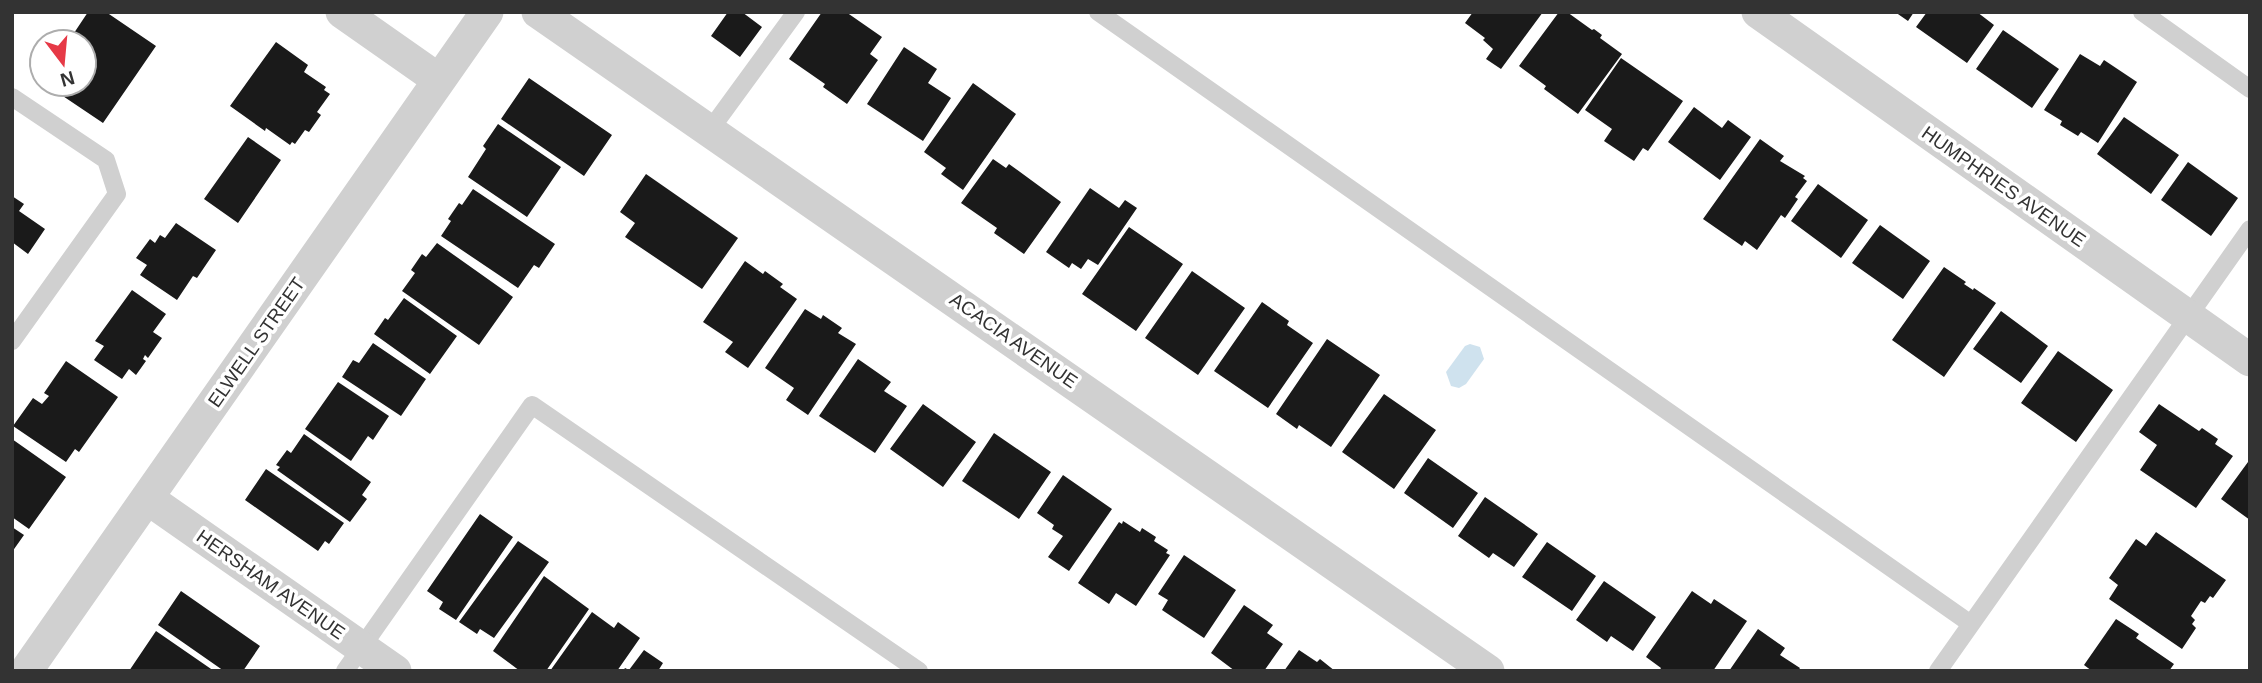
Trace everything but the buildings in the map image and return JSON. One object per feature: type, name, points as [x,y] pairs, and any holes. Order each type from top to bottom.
[{"type":"street","points":[[342,12],[439,80]]},
{"type":"street","name":"ELWELL STREET","points":[[26,671],[487,12]]},
{"type":"street","name":"ACACIA AVENUE","points":[[538,12],[1488,671]]},
{"type":"street","name":"HUMPHRIES AVENUE","points":[[1758,12],[2250,360]]},
{"type":"street","name":"HERSHAM AVENUE","points":[[147,498],[353,659],[395,671]]},
{"type":"lane","points":[[710,130],[796,12]]},
{"type":"lane","points":[[1097,12],[1971,624]]},
{"type":"lane","points":[[2142,12],[2250,89]]},
{"type":"lane","points":[[12,97],[106,160],[117,194],[12,341]]},
{"type":"lane","points":[[1938,671],[2250,229]]},
{"type":"lane","points":[[353,659],[532,405],[919,671]]},
{"type":"water","points":[[1470,344],[1480,347],[1484,359],[1466,384],[1459,388],[1451,386],[1446,372],[1465,346]]}]
